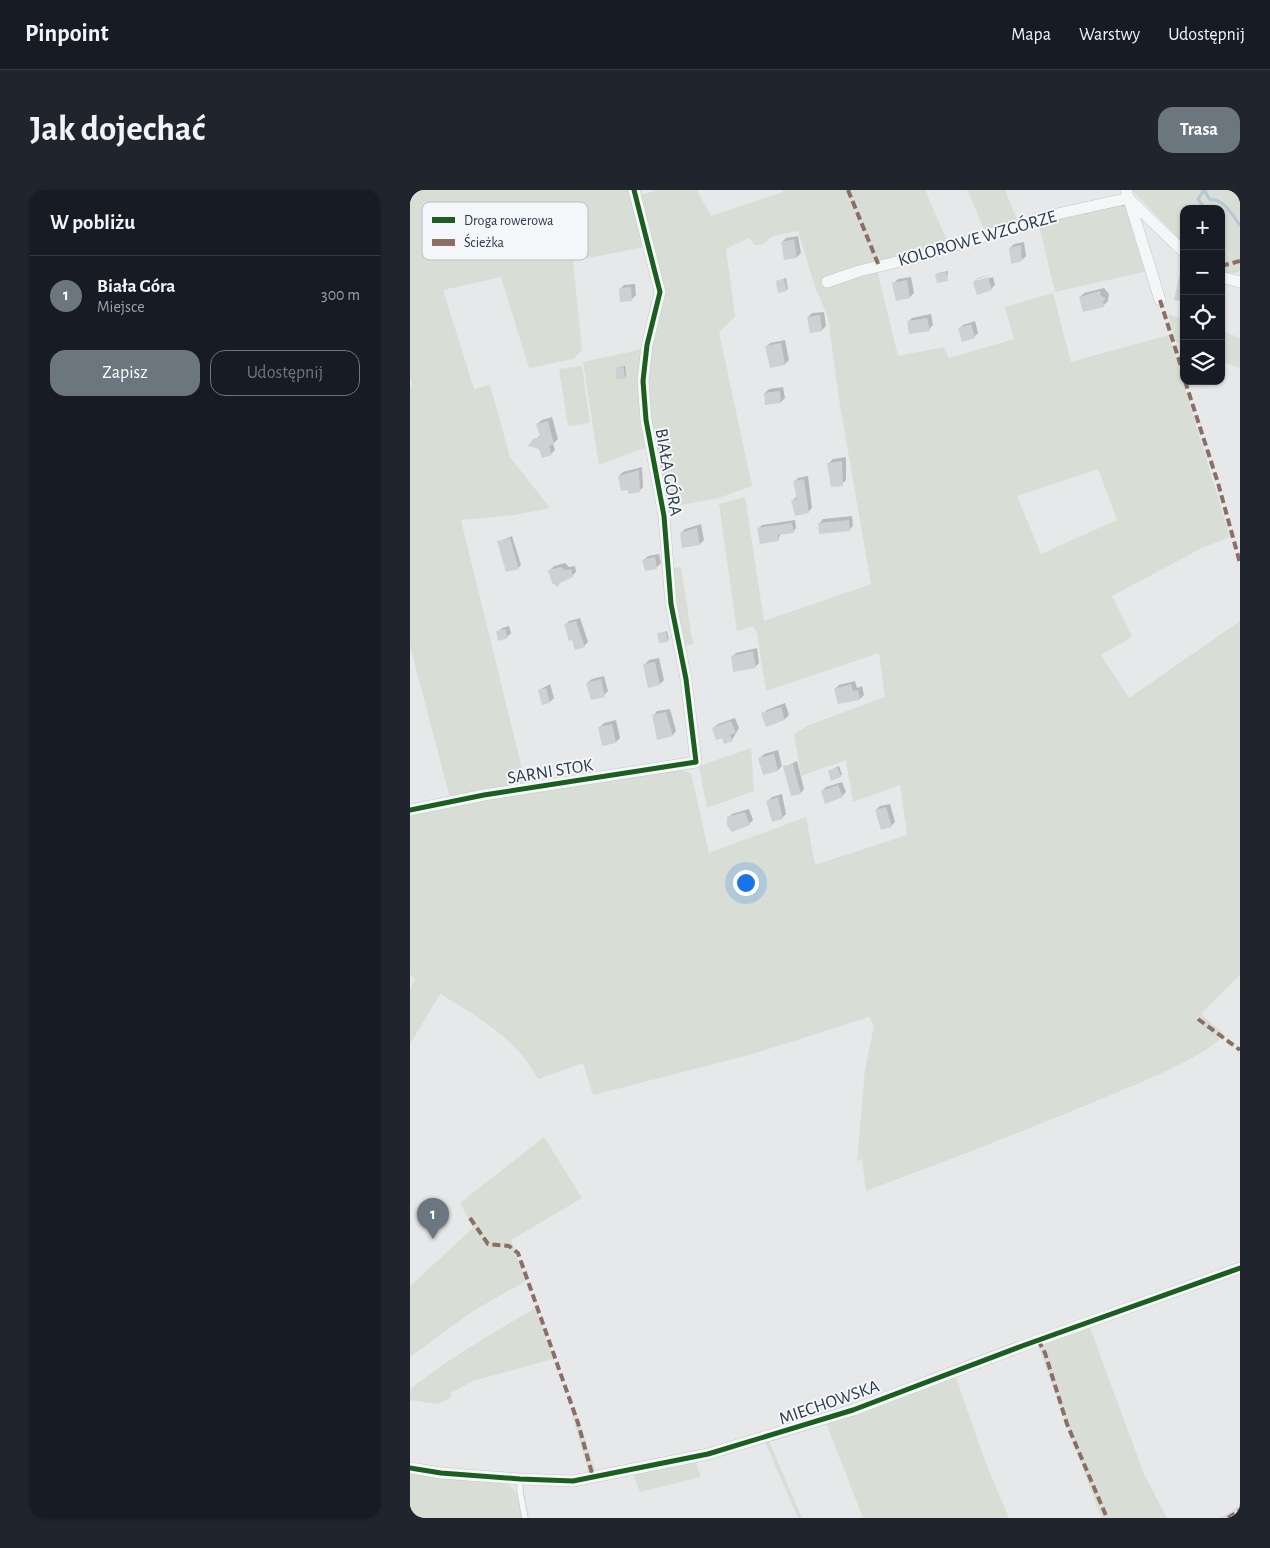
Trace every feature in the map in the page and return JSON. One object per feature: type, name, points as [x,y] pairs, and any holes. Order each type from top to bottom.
[{"type":"street","name":"BIAŁA GÓRA","points":[[634,190],[660,292],[647,345],[643,381],[646,420],[664,516],[671,604],[686,679],[696,762]]},
{"type":"street","points":[[1127,194],[1182,250]]},
{"type":"street","points":[[1127,194],[1160,300]]},
{"type":"street","name":"KOLOROWE WZGÓRZE","points":[[827,282],[858,271],[914,258],[1048,216],[1127,194]]},
{"type":"street","points":[[1225,278],[1240,282]]},
{"type":"street","name":"SARNI STOK","points":[[410,810],[484,795],[696,762]]},
{"type":"street","name":"MIECHOWSKA","points":[[410,1468],[441,1473],[572,1481],[708,1454],[853,1410],[1022,1346],[1240,1268]]},
{"type":"lane","points":[[520,1479],[520,1492],[525,1518]]},
{"type":"shaded area","points":[[410,190],[630,190],[644,247],[588,258],[588,202],[422,202],[422,260],[578,260],[573,261],[582,350],[573,359],[529,368],[501,277],[443,290],[474,389],[490,385],[510,457],[550,508],[514,515],[461,520],[526,785],[450,798],[410,646],[410,386],[412,385],[410,378]]},
{"type":"shaded area","points":[[659,190],[697,190],[711,216],[783,192],[783,190],[925,190],[948,243],[875,262],[898,356],[944,347],[949,358],[1014,339],[1005,307],[1053,293],[1071,362],[1169,335],[1180,371],[1180,385],[1184,385],[1230,537],[1202,548],[1112,596],[1132,637],[1101,655],[1129,698],[1240,621],[1240,975],[1201,1014],[1224,1034],[1217,1042],[1191,1059],[1159,1075],[993,1143],[866,1191],[862,1159],[857,1161],[865,1070],[874,1026],[869,1017],[749,1055],[593,1095],[583,1063],[538,1079],[508,1040],[482,1020],[440,994],[410,1044],[410,989],[415,979],[410,975],[410,811],[676,768],[691,773],[709,853],[806,817],[815,865],[907,835],[900,785],[853,802],[846,760],[801,776],[794,734],[809,725],[885,697],[879,653],[766,691],[757,633],[753,626],[737,631],[719,504],[745,497],[764,621],[871,584],[839,399],[828,317],[815,287],[798,231],[773,236],[762,245],[755,245],[749,238],[726,249],[735,317],[719,332],[752,486],[719,498],[670,507],[664,503],[648,416],[647,376],[660,303],[640,195]],"holes":[[[1098,469],[1117,520],[1041,554],[1017,496]]]},
{"type":"shaded area","points":[[967,190],[1005,190],[1018,222],[985,231]]},
{"type":"shaded area","points":[[1132,190],[1240,190],[1240,271],[1229,275],[1225,274],[1225,205],[1180,205],[1180,240]]},
{"type":"shaded area","points":[[1124,194],[1148,271],[1055,292],[1037,217]]},
{"type":"shaded area","points":[[1168,315],[1180,317],[1180,344],[1176,342]]},
{"type":"shaded area","points":[[1225,332],[1240,338],[1240,368],[1225,362]]},
{"type":"shaded area","points":[[643,349],[647,447],[599,465],[583,362]]},
{"type":"shaded area","points":[[582,366],[590,423],[568,426],[559,369]]},
{"type":"shaded area","points":[[681,567],[693,644],[681,647],[672,568]]},
{"type":"shaded area","points":[[751,748],[754,791],[707,808],[699,766]]},
{"type":"shaded area","points":[[544,1137],[582,1198],[511,1240],[526,1281],[473,1311],[410,1357],[410,1286],[473,1228],[460,1203]]},
{"type":"shaded area","points":[[536,1308],[553,1359],[473,1381],[451,1393],[451,1397],[438,1404],[410,1400],[410,1389],[440,1367],[471,1346]]},
{"type":"shaded area","points":[[1089,1325],[1144,1474],[1167,1518],[1102,1518],[1099,1512],[1037,1343]]},
{"type":"shaded area","points":[[955,1375],[985,1461],[1009,1518],[863,1518],[826,1423]]},
{"type":"shaded area","points":[[575,1409],[596,1472],[584,1475],[588,1470],[571,1411]]},
{"type":"shaded area","points":[[769,1441],[802,1518],[798,1518],[765,1442]]},
{"type":"shaded area","points":[[695,1461],[701,1477],[640,1492],[633,1474]]},
{"type":"shaded area","points":[[410,1472],[505,1481],[516,1492],[522,1518],[410,1518]]},
{"type":"shaded area","points":[[1240,1506],[1240,1513],[1233,1518],[1220,1518]]},
{"type":"building","points":[[794,239],[797,258],[784,260],[781,242]]},
{"type":"building","points":[[1021,245],[1022,261],[1011,264],[1009,248]]},
{"type":"building","points":[[946,272],[948,281],[937,283],[935,274]]},
{"type":"building","points":[[1180,273],[1180,301],[1174,300]]},
{"type":"building","points":[[988,277],[992,290],[977,295],[973,282]]},
{"type":"building","points":[[784,279],[787,291],[778,293],[776,281]]},
{"type":"building","points":[[907,280],[910,298],[896,301],[892,283]]},
{"type":"building","points":[[631,287],[632,301],[620,302],[619,288]]},
{"type":"building","points":[[1100,291],[1101,296],[1106,298],[1103,302],[1104,307],[1083,312],[1079,297]]},
{"type":"building","points":[[820,315],[822,331],[810,333],[807,317]]},
{"type":"building","points":[[927,318],[930,331],[909,334],[907,321]]},
{"type":"building","points":[[971,324],[975,338],[962,342],[958,328]]},
{"type":"building","points":[[781,343],[785,365],[770,368],[765,346]]},
{"type":"building","points":[[624,367],[625,379],[616,379],[616,368]]},
{"type":"building","points":[[780,391],[781,403],[765,405],[764,393]]},
{"type":"building","points":[[548,421],[554,444],[549,446],[552,455],[542,458],[539,449],[528,446],[533,439],[540,437],[536,424]]},
{"type":"building","points":[[842,461],[843,486],[831,487],[827,463]]},
{"type":"building","points":[[639,470],[640,492],[628,494],[628,490],[621,491],[618,476]]},
{"type":"building","points":[[804,479],[809,513],[795,516],[791,500],[797,499],[793,481]]},
{"type":"building","points":[[849,520],[850,531],[819,534],[818,523]]},
{"type":"building","points":[[792,523],[794,533],[778,535],[779,541],[760,544],[757,528]]},
{"type":"building","points":[[697,528],[700,545],[682,548],[680,533]]},
{"type":"building","points":[[510,538],[519,569],[506,572],[497,541]]},
{"type":"building","points":[[655,557],[657,569],[645,571],[642,560]]},
{"type":"building","points":[[561,567],[565,570],[571,569],[573,577],[560,583],[558,587],[552,583],[548,570]]},
{"type":"building","points":[[576,621],[585,647],[575,650],[572,640],[569,641],[564,624]]},
{"type":"building","points":[[505,629],[508,638],[498,641],[496,631]]},
{"type":"building","points":[[666,632],[668,642],[659,643],[657,633]]},
{"type":"building","points":[[753,651],[756,668],[733,672],[731,656]]},
{"type":"building","points":[[655,662],[660,685],[648,688],[643,664]]},
{"type":"building","points":[[601,679],[605,697],[591,700],[586,683]]},
{"type":"building","points":[[851,684],[853,691],[858,690],[860,700],[838,704],[834,689]]},
{"type":"building","points":[[546,688],[550,703],[542,705],[538,690]]},
{"type":"building","points":[[781,707],[785,720],[766,727],[761,713]]},
{"type":"building","points":[[666,712],[673,736],[657,740],[652,715]]},
{"type":"building","points":[[731,721],[736,733],[730,735],[733,741],[724,744],[722,738],[716,740],[712,728]]},
{"type":"building","points":[[612,724],[616,743],[602,746],[598,727]]},
{"type":"building","points":[[774,754],[778,771],[763,775],[758,758]]},
{"type":"building","points":[[793,764],[801,794],[791,796],[783,766]]},
{"type":"building","points":[[837,767],[841,777],[831,781],[828,771]]},
{"type":"building","points":[[838,785],[843,797],[825,804],[821,791]]},
{"type":"building","points":[[778,797],[783,819],[772,822],[766,801]]},
{"type":"building","points":[[886,807],[892,827],[881,830],[875,810]]},
{"type":"building","points":[[745,812],[750,825],[732,832],[727,825],[727,817]]},
{"type":"waterway","points":[[1204,190],[1210,200],[1224,204],[1240,225]]},
{"type":"waterway","points":[[1202,205],[1198,199],[1204,190]]},
{"type":"marked path","points":[[848,190],[879,266]]},
{"type":"marked path","points":[[1225,265],[1240,261]]},
{"type":"marked path","points":[[1160,300],[1180,363]]},
{"type":"marked path","points":[[1186,385],[1218,483],[1240,563]]},
{"type":"marked path","points":[[1198,1019],[1240,1050]]},
{"type":"marked path","points":[[470,1218],[488,1244],[509,1246],[518,1253],[578,1423],[593,1477]]},
{"type":"marked path","points":[[1038,1340],[1045,1353],[1067,1424],[1107,1518]]},
{"type":"marked path","points":[[1228,1518],[1240,1510]]},
{"type":"cycle path","points":[[410,810],[484,795],[696,762],[686,679],[671,604],[664,516],[646,420],[643,381],[647,345],[660,292],[634,190]]},
{"type":"cycle path","points":[[410,1468],[441,1473],[573,1481],[708,1454],[853,1410],[1022,1346],[1240,1268]]},
{"type":"place","name":"Biała Góra","points":[[433,1239]]}]
